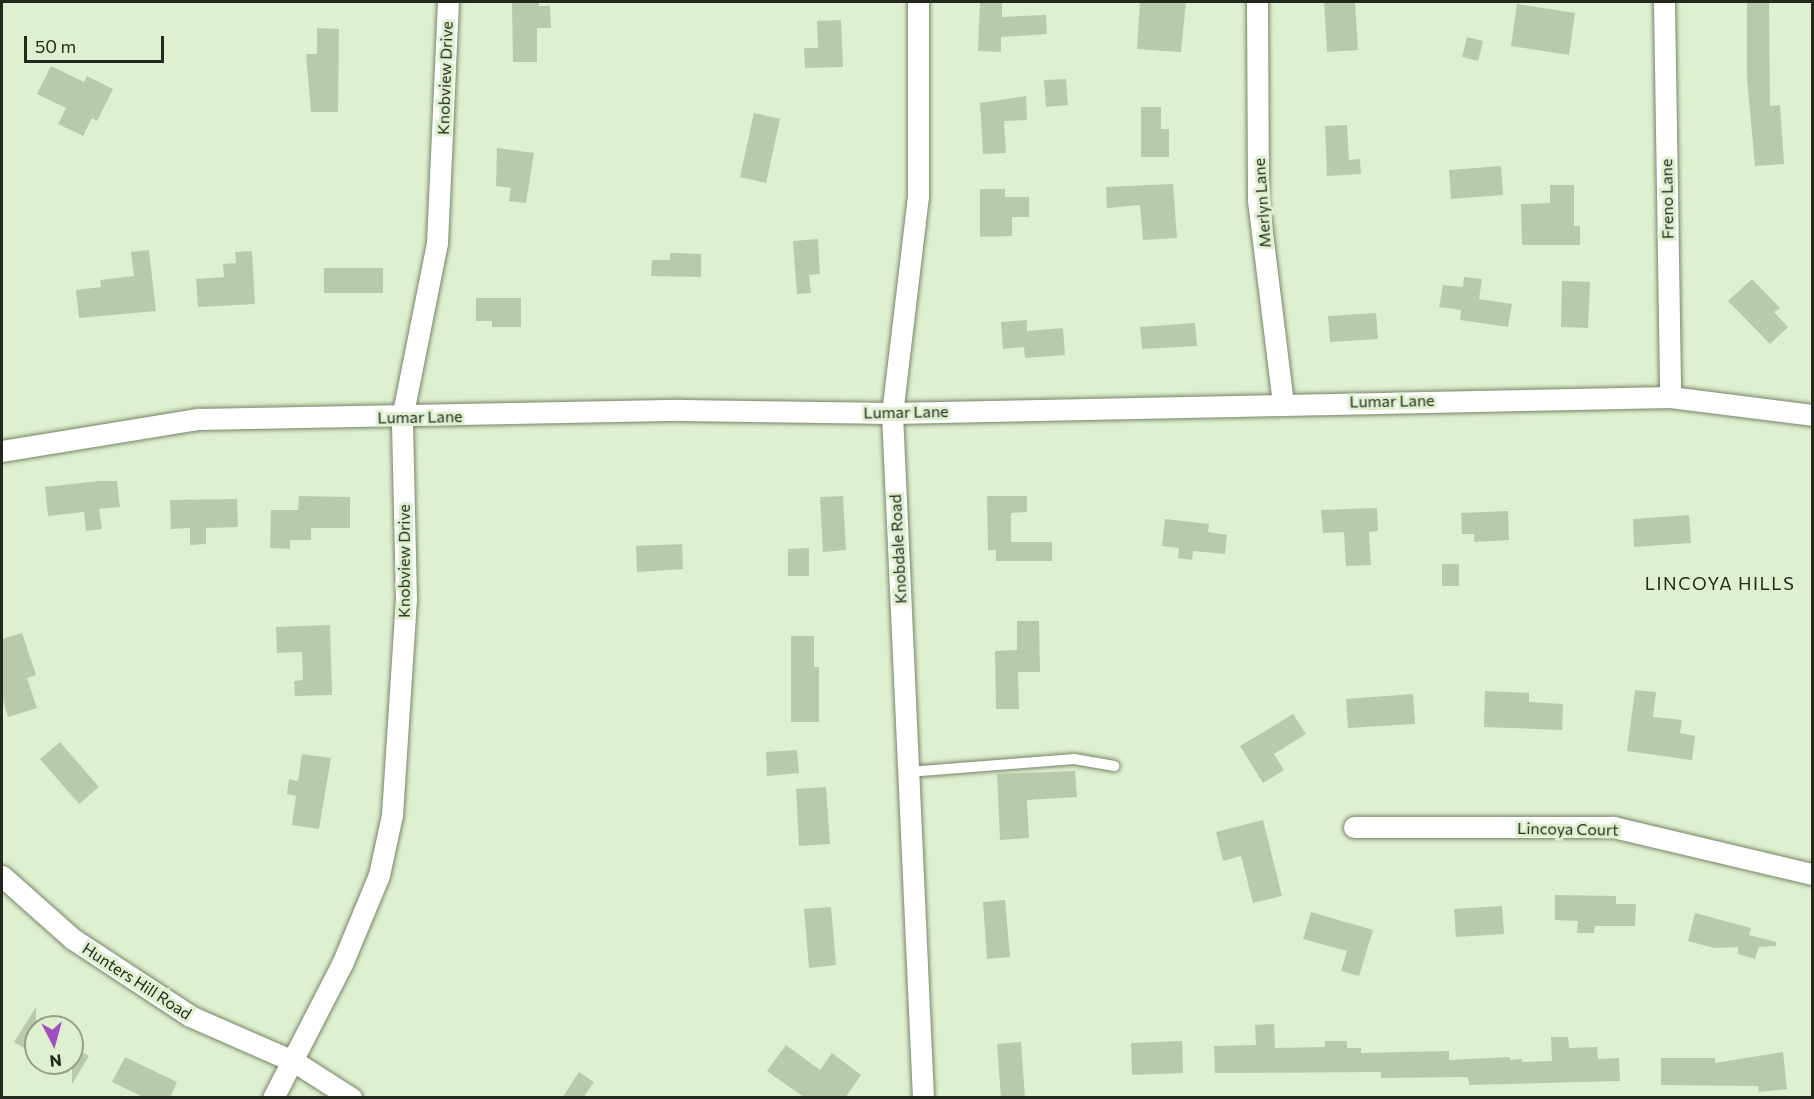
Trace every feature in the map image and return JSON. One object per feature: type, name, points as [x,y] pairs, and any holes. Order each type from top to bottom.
[{"type":"street","name":"Knobview Drive","points":[[273,1098],[295,1062],[379,875],[392,815],[406,599],[402,418],[437,243],[448,2]]},
{"type":"street","name":"Knobdale Road","points":[[918,2],[918,196],[892,413],[923,1098]]},
{"type":"street","name":"Merlyn Lane","points":[[1257,2],[1258,200],[1284,403]]},
{"type":"street","name":"Freno Lane","points":[[1664,2],[1670,397]]},
{"type":"street","name":"Lumar Lane","points":[[2,450],[198,419],[402,418],[681,410],[892,413],[1284,403],[1670,397],[1812,415]]},
{"type":"street","name":"Lincoya Court","points":[[1354,827],[1613,827],[1812,874]]},
{"type":"street","name":"Hunters Hill Road","points":[[2,876],[73,939],[190,1016],[295,1062],[351,1098]]},
{"type":"lane","points":[[908,772],[1074,759],[1114,766]]},
{"type":"building","points":[[512,2],[539,2],[539,6],[550,6],[551,28],[537,28],[537,62],[513,62]]},
{"type":"building","points":[[980,2],[1002,2],[1002,17],[1046,15],[1047,34],[1001,37],[1001,52],[978,51]]},
{"type":"building","points":[[1140,2],[1186,2],[1181,52],[1137,49]]},
{"type":"building","points":[[1324,2],[1355,2],[1358,50],[1327,52]]},
{"type":"building","points":[[1747,2],[1769,2],[1770,106],[1780,105],[1784,164],[1755,166],[1747,79]]},
{"type":"building","points":[[1517,4],[1575,13],[1569,55],[1511,46]]},
{"type":"building","points":[[841,20],[843,67],[805,68],[804,48],[818,48],[817,21]]},
{"type":"building","points":[[317,28],[339,29],[338,112],[311,112],[306,54],[317,54]]},
{"type":"building","points":[[1467,37],[1483,41],[1478,61],[1462,57]]},
{"type":"building","points":[[51,66],[84,82],[87,76],[113,89],[97,121],[92,118],[83,136],[58,124],[66,108],[37,94]]},
{"type":"building","points":[[1066,79],[1068,105],[1046,107],[1044,80]]},
{"type":"building","points":[[1026,96],[1027,120],[1004,121],[1006,153],[983,154],[980,103]]},
{"type":"building","points":[[1141,107],[1161,107],[1161,129],[1169,129],[1169,157],[1141,157]]},
{"type":"building","points":[[754,113],[780,119],[766,183],[740,177]]},
{"type":"building","points":[[1347,125],[1349,160],[1360,159],[1361,174],[1327,176],[1325,126]]},
{"type":"building","points":[[497,148],[534,153],[526,203],[509,201],[511,188],[496,186]]},
{"type":"building","points":[[1501,166],[1503,195],[1451,199],[1449,170]]},
{"type":"building","points":[[1173,184],[1177,238],[1143,240],[1140,205],[1107,208],[1106,187]]},
{"type":"building","points":[[1550,185],[1574,185],[1574,226],[1580,226],[1580,245],[1522,245],[1521,204],[1550,203]]},
{"type":"building","points":[[980,189],[1005,189],[1005,197],[1029,197],[1029,217],[1012,217],[1012,236],[980,237]]},
{"type":"building","points":[[818,239],[820,274],[809,275],[811,293],[797,294],[793,241]]},
{"type":"building","points":[[149,250],[156,311],[79,318],[76,290],[101,287],[100,280],[134,276],[131,252]]},
{"type":"building","points":[[252,251],[255,304],[198,307],[196,279],[224,277],[223,264],[236,263],[235,252]]},
{"type":"building","points":[[670,253],[701,254],[701,277],[651,276],[652,260],[670,260]]},
{"type":"building","points":[[324,268],[383,268],[383,293],[324,293]]},
{"type":"building","points":[[1464,277],[1482,279],[1479,299],[1512,304],[1508,327],[1460,320],[1461,310],[1439,307],[1443,285],[1463,287]]},
{"type":"building","points":[[1752,279],[1780,308],[1774,312],[1788,327],[1770,344],[1728,301]]},
{"type":"building","points":[[1562,281],[1590,282],[1588,328],[1561,327]]},
{"type":"building","points":[[476,298],[521,298],[521,327],[492,327],[492,321],[476,321]]},
{"type":"building","points":[[1376,313],[1378,339],[1330,342],[1328,316]]},
{"type":"building","points":[[1027,320],[1027,331],[1063,328],[1065,355],[1025,358],[1024,347],[1003,349],[1001,322]]},
{"type":"building","points":[[1195,323],[1197,346],[1142,349],[1140,327]]},
{"type":"building","points":[[117,481],[120,507],[99,509],[102,529],[86,531],[84,512],[48,516],[45,487]]},
{"type":"building","points":[[299,496],[350,497],[350,528],[311,528],[311,540],[290,540],[290,549],[270,548],[271,510],[298,510]]},
{"type":"building","points":[[843,496],[846,550],[823,552],[820,497]]},
{"type":"building","points":[[987,496],[1027,496],[1027,512],[1011,513],[1011,542],[1052,542],[1052,561],[996,561],[996,550],[988,550]]},
{"type":"building","points":[[237,499],[238,527],[206,528],[206,544],[190,545],[190,528],[171,529],[170,500]]},
{"type":"building","points":[[1377,508],[1378,531],[1369,532],[1371,565],[1346,566],[1344,532],[1323,533],[1321,510]]},
{"type":"building","points":[[1508,511],[1509,540],[1474,542],[1474,534],[1462,534],[1461,513]]},
{"type":"building","points":[[1689,515],[1691,543],[1634,547],[1633,519]]},
{"type":"building","points":[[1165,519],[1209,524],[1208,532],[1227,535],[1225,554],[1193,551],[1192,560],[1178,558],[1179,548],[1162,546]]},
{"type":"building","points":[[682,544],[683,569],[637,572],[636,546]]},
{"type":"building","points":[[809,548],[809,576],[788,576],[788,549]]},
{"type":"building","points":[[1442,564],[1459,564],[1459,586],[1442,586]]},
{"type":"building","points":[[1017,621],[1039,621],[1040,672],[1018,672],[1019,709],[996,709],[995,651],[1017,650]]},
{"type":"building","points":[[330,625],[332,695],[295,696],[294,681],[303,680],[302,652],[277,653],[276,627]]},
{"type":"building","points":[[22,633],[36,675],[27,678],[37,708],[8,717],[2,697],[2,639]]},
{"type":"building","points":[[791,636],[814,636],[814,667],[819,667],[819,722],[791,722]]},
{"type":"building","points":[[1635,690],[1656,692],[1653,717],[1682,720],[1680,733],[1695,736],[1692,760],[1627,751]]},
{"type":"building","points":[[1485,691],[1529,693],[1529,702],[1563,704],[1562,730],[1484,727]]},
{"type":"building","points":[[1413,694],[1415,724],[1348,728],[1346,699]]},
{"type":"building","points":[[1293,714],[1306,734],[1274,754],[1284,770],[1263,783],[1240,746]]},
{"type":"building","points":[[60,742],[99,787],[79,804],[40,759]]},
{"type":"building","points":[[797,750],[799,773],[767,776],[766,752]]},
{"type":"building","points":[[302,754],[331,758],[319,829],[292,825],[296,796],[287,794],[289,779],[298,781]]},
{"type":"building","points":[[1075,771],[1077,797],[1027,800],[1029,838],[1000,840],[997,774]]},
{"type":"building","points":[[826,787],[830,844],[799,846],[796,789]]},
{"type":"building","points":[[1263,820],[1282,896],[1253,903],[1241,856],[1223,861],[1216,832]]},
{"type":"building","points":[[1555,895],[1616,896],[1616,904],[1636,904],[1635,926],[1595,926],[1594,933],[1577,933],[1578,921],[1555,920]]},
{"type":"building","points":[[1005,900],[1010,957],[987,959],[983,902]]},
{"type":"building","points":[[1502,906],[1504,934],[1456,937],[1454,909]]},
{"type":"building","points":[[831,907],[836,965],[809,968],[804,909]]},
{"type":"building","points":[[1311,912],[1373,930],[1359,976],[1341,971],[1347,951],[1303,939]]},
{"type":"building","points":[[1695,913],[1751,928],[1749,935],[1776,942],[1776,946],[1759,947],[1755,959],[1738,954],[1738,947],[1714,948],[1688,941]]},
{"type":"building","points":[[1274,1024],[1275,1048],[1325,1047],[1325,1041],[1347,1041],[1347,1048],[1361,1048],[1361,1053],[1449,1051],[1449,1060],[1510,1057],[1510,1060],[1522,1059],[1522,1062],[1552,1061],[1551,1037],[1568,1037],[1569,1048],[1597,1047],[1598,1059],[1619,1058],[1620,1081],[1469,1085],[1468,1077],[1381,1078],[1381,1072],[1215,1073],[1214,1046],[1256,1045],[1255,1025]]},
{"type":"building","points":[[24,1026],[24,1048],[14,1042]]},
{"type":"building","points":[[1182,1041],[1183,1073],[1132,1075],[1131,1043]]},
{"type":"building","points":[[1021,1042],[1025,1098],[1001,1098],[997,1044]]},
{"type":"building","points":[[786,1045],[820,1070],[832,1053],[861,1075],[845,1098],[805,1098],[767,1071]]},
{"type":"building","points":[[1783,1052],[1787,1089],[1759,1092],[1758,1086],[1661,1085],[1661,1058],[1715,1058],[1715,1063]]},
{"type":"building","points":[[84,1053],[89,1056],[84,1064]]},
{"type":"building","points":[[125,1057],[177,1082],[170,1098],[145,1098],[112,1082]]},
{"type":"building","points":[[579,1072],[594,1082],[583,1098],[562,1098]]},
{"type":"building","points":[[72,1075],[77,1075],[72,1084]]},
{"type":"district","name":"LINCOYA HILLS","points":[[1720,583]]}]
